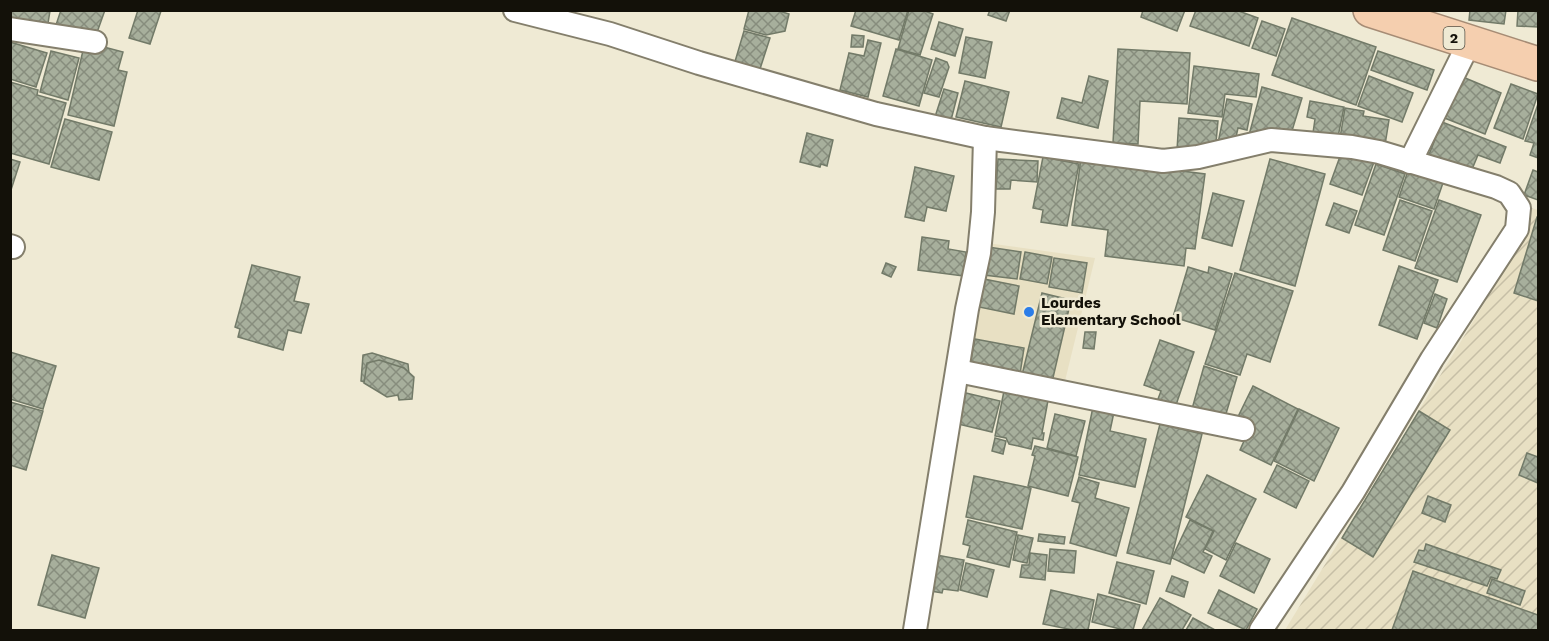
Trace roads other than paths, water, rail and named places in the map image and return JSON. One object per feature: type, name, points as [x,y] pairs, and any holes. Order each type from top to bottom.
[{"type":"highway","name":"2","points":[[1370,10],[1539,64]]},
{"type":"street","points":[[515,10],[610,34],[699,63],[876,114],[985,138],[1163,161],[1198,157],[1271,140],[1352,147],[1379,152],[1496,187],[1509,193],[1519,208],[1517,229],[1432,359],[1353,492],[1262,630]]},
{"type":"street","points":[[10,29],[95,42]]},
{"type":"street","points":[[1410,162],[1469,43]]},
{"type":"street","points":[[915,630],[972,282],[979,253],[983,212],[985,138]]},
{"type":"street","points":[[958,370],[1243,429]]},
{"type":"place","name":"Lourdes Elementary School","points":[[1029,312]]}]
